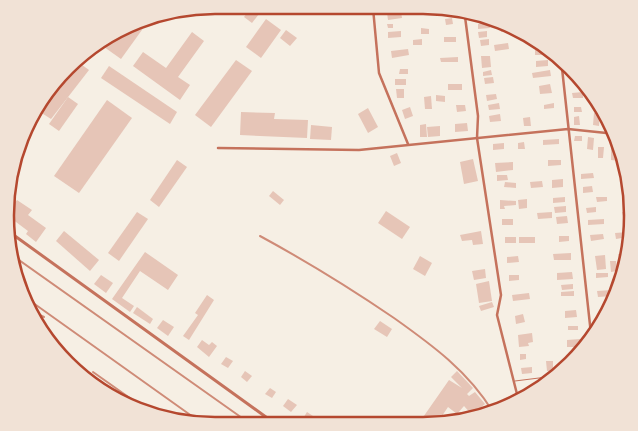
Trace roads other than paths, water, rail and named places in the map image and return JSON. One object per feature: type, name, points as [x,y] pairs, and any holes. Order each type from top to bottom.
[{"type":"street","points":[[374,14],[379,73],[408,144]]},
{"type":"street","points":[[465,19],[478,116],[477,138],[501,295],[497,315],[517,393]]},
{"type":"street","points":[[562,70],[590,328]]},
{"type":"street","points":[[218,148],[359,150],[568,129],[607,133]]},
{"type":"street","points":[[15,236],[266,417]]},
{"type":"lane","points":[[514,381],[543,378]]},
{"type":"railway","points":[[260,236],[344,285],[422,338],[461,371],[489,406]]},
{"type":"railway","points":[[19,260],[241,417]]},
{"type":"railway","points":[[34,304],[192,416]]},
{"type":"railway","points":[[93,372],[129,398]]}]
